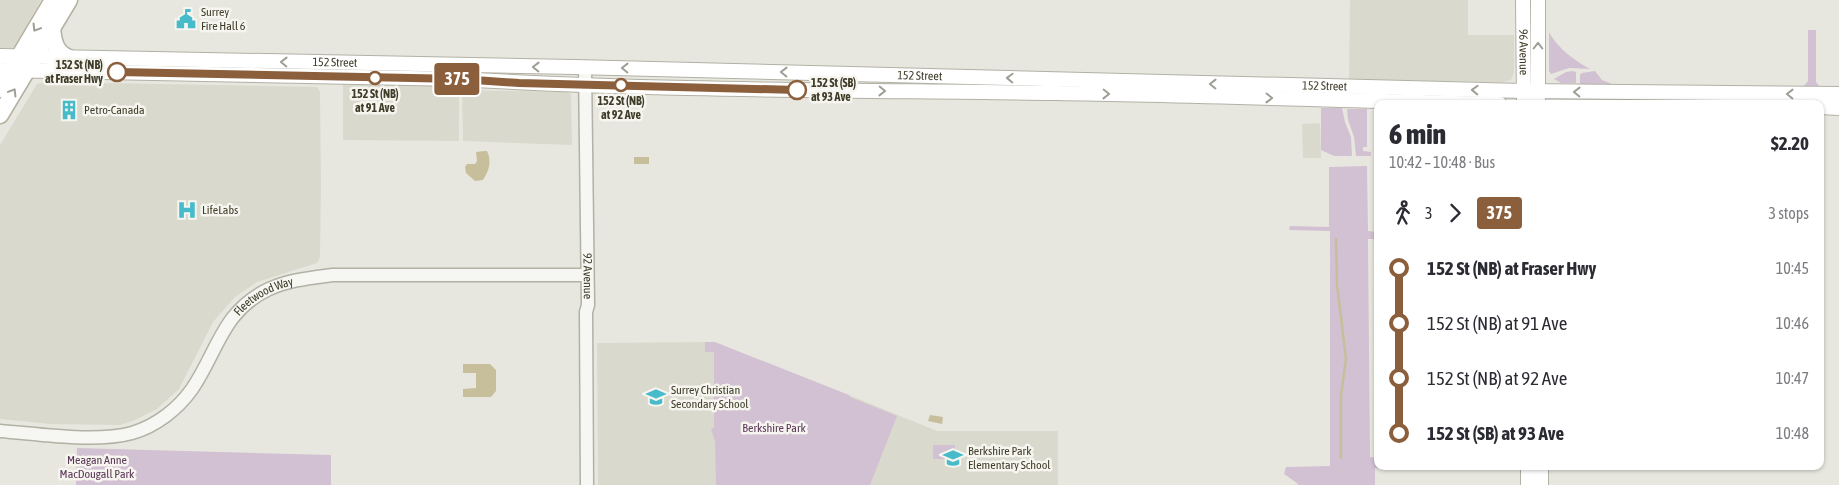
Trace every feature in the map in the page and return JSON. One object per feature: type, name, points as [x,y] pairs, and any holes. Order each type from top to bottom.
[{"type":"main road","points":[[0,115],[18,65],[53,0]]},
{"type":"main road","points":[[0,89],[18,65],[52,27],[69,0]]},
{"type":"main road","name":"96 Avenue","points":[[1523,0],[1530,97]]},
{"type":"main road","name":"96 Avenue","points":[[1530,97],[1538,0]]},
{"type":"main road","points":[[52,27],[56,46],[68,58]]},
{"type":"main road","name":"152 Street","points":[[0,56],[18,65],[585,67],[1367,87],[1530,97],[1839,94]]},
{"type":"main road","name":"152 Street","points":[[18,65],[68,58],[194,67],[585,84],[1374,101]]},
{"type":"main road","points":[[1357,101],[1366,91],[1367,87]]},
{"type":"main road","points":[[1824,107],[1839,108]]},
{"type":"main road","points":[[1528,470],[1528,485]]},
{"type":"main road","points":[[1541,470],[1542,485]]},
{"type":"street","name":"92 Avenue","points":[[585,67],[586,275],[588,305],[586,312],[587,485]]},
{"type":"street","name":"Fleetwood Way","points":[[0,431],[108,437],[133,433],[157,422],[181,402],[192,389],[222,331],[239,310],[268,289],[291,281],[332,275],[586,275]]},
{"type":"shaded area","points":[[0,0],[41,0],[15,47],[12,48],[0,48]]},
{"type":"shaded area","points":[[1350,0],[1468,0],[1468,35],[1514,35],[1514,72],[1511,80],[1503,82],[1349,80]]},
{"type":"shaded area","points":[[46,82],[317,87],[320,92],[320,257],[317,263],[257,282],[235,297],[213,322],[179,389],[157,409],[120,425],[50,424],[0,419],[0,145],[37,84]]},
{"type":"shaded area","points":[[343,85],[459,86],[459,141],[343,140]]},
{"type":"shaded area","points":[[462,90],[568,92],[571,94],[572,145],[463,141]]},
{"type":"shaded area","points":[[1320,123],[1321,158],[1303,158],[1302,124]]},
{"type":"shaded area","points":[[487,151],[490,162],[488,170],[483,180],[475,181],[466,173],[465,167],[467,164],[475,164],[477,161],[476,152]]},
{"type":"shaded area","points":[[634,157],[649,157],[649,164],[634,164]]},
{"type":"shaded area","name":"Surrey Christian Secondary School","points":[[715,342],[716,485],[598,485],[597,343]]},
{"type":"shaded area","points":[[463,364],[490,364],[496,370],[496,391],[491,397],[463,397],[463,389],[476,388],[476,373],[463,373]]},
{"type":"shaded area","name":"Berkshire Park Elementary School","points":[[849,395],[937,431],[1058,431],[1058,485],[849,485]]},
{"type":"shaded area","points":[[930,415],[943,417],[942,424],[928,421]]},
{"type":"green space","points":[[1808,30],[1816,30],[1816,82],[1820,87],[1803,87],[1808,81]]},
{"type":"green space","points":[[1549,32],[1566,53],[1590,69],[1569,68],[1551,74],[1549,71]]},
{"type":"green space","points":[[1595,71],[1602,80],[1612,84],[1580,84],[1580,75],[1582,73]]},
{"type":"green space","points":[[1566,72],[1576,72],[1576,83],[1561,83],[1554,79]]},
{"type":"green space","points":[[1321,108],[1342,108],[1351,137],[1352,156],[1334,156],[1321,150]]},
{"type":"green space","points":[[1347,109],[1367,109],[1367,147],[1363,147],[1363,151],[1371,152],[1371,156],[1356,156],[1354,137],[1348,120]]},
{"type":"green space","points":[[1367,166],[1368,231],[1374,232],[1374,239],[1368,239],[1370,457],[1374,458],[1375,485],[1298,485],[1284,474],[1286,467],[1330,466],[1330,231],[1289,230],[1290,226],[1329,227],[1329,167]]},
{"type":"green space","name":"Berkshire Park","points":[[705,342],[715,342],[897,416],[870,485],[716,485],[715,441],[711,429],[714,428],[714,352],[705,352]]},
{"type":"green space","points":[[933,445],[955,445],[955,459],[933,459]]},
{"type":"green space","name":"Meagan Anne MacDougall Park","points":[[77,448],[331,455],[331,485],[76,485]]},
{"type":"waterway","points":[[1336,239],[1337,284],[1346,359],[1341,395],[1341,458]]},
{"type":"bus line","name":"375","points":[[117,72],[460,79],[519,83],[797,90]]},
{"type":"place","name":"Surrey Fire Hall 6","points":[[186,19]]},
{"type":"place","name":"152 St (NB) at Fraser Hwy","points":[[117,72]]},
{"type":"place","name":"152 St (NB) at 91 Ave","points":[[375,78]]},
{"type":"place","name":"152 St (NB) at 92 Ave","points":[[621,85]]},
{"type":"place","name":"152 St (SB) at 93 Ave","points":[[797,90]]},
{"type":"place","name":"Petro-Canada","points":[[69,110]]},
{"type":"place","name":"LifeLabs","points":[[187,210]]},
{"type":"place","name":"Surrey Christian Secondary School","points":[[656,397]]},
{"type":"place","name":"Berkshire Park Elementary School","points":[[953,458]]}]
